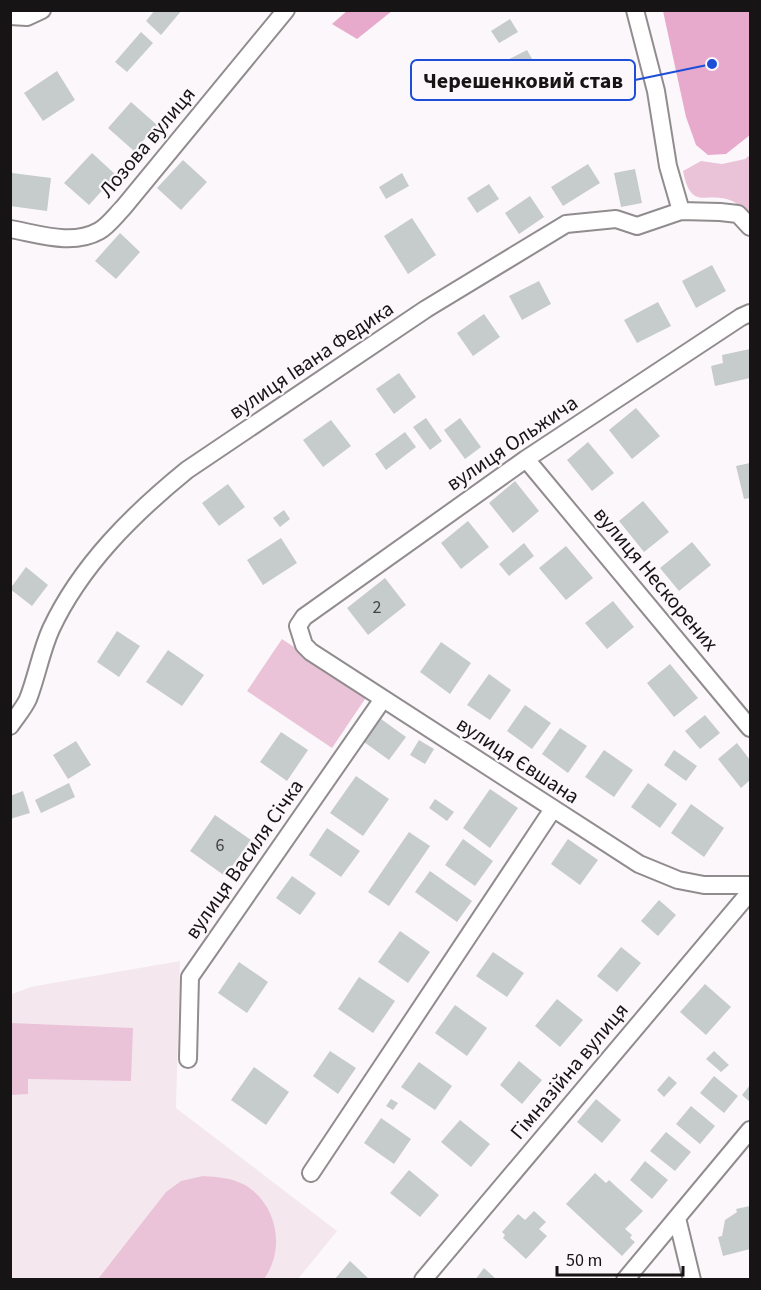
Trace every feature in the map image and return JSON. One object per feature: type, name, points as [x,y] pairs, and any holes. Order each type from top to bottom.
[{"type":"street","points":[[10,16],[27,17],[42,10]]},
{"type":"street","name":"Лозова вулиця","points":[[10,229],[56,238],[81,238],[101,230],[123,208],[286,10]]},
{"type":"street","points":[[635,10],[656,91],[668,166],[681,211]]},
{"type":"street","name":"вулиця Івана Федика","points":[[10,726],[27,700],[50,632],[66,600],[85,571],[128,522],[187,470],[426,309],[566,224],[616,219],[637,226],[681,211],[738,214],[750,227]]},
{"type":"street","name":"вулиця Ольжича","points":[[304,617],[526,459],[750,313]]},
{"type":"street","name":"вулиця Нескорених","points":[[526,459],[750,728]]},
{"type":"street","name":"вулиця Євшана","points":[[304,617],[298,626],[304,645],[383,699],[639,864],[678,880],[704,885],[750,885]]},
{"type":"street","name":"вулиця Василя Січка","points":[[188,1059],[190,977],[383,699]]},
{"type":"street","points":[[311,1173],[553,809]]},
{"type":"street","name":"Гімназійна вулиця","points":[[423,1280],[750,892]]},
{"type":"street","points":[[625,1280],[750,1131]]},
{"type":"street","points":[[676,1218],[692,1280]]},
{"type":"shaded area","points":[[348,10],[392,11],[357,39],[332,24]]},
{"type":"shaded area","points":[[663,11],[750,11],[750,135],[726,154],[708,155],[696,145],[686,117]]},
{"type":"shaded area","points":[[750,155],[750,216],[732,201],[696,196],[686,184],[683,171],[701,161],[722,164],[745,159]]},
{"type":"shaded area","points":[[282,639],[367,696],[332,748],[247,691]]},
{"type":"shaded area","points":[[180,961],[176,1108],[337,1231],[298,1279],[11,1279],[10,995],[30,987]]},
{"type":"shaded area","points":[[11,1023],[133,1028],[131,1081],[28,1079],[28,1094],[11,1095]]},
{"type":"shaded area","points":[[203,1176],[225,1178],[245,1185],[265,1203],[275,1228],[276,1241],[271,1267],[264,1279],[98,1279],[166,1192],[181,1181]]},
{"type":"building","points":[[155,10],[182,10],[161,35],[146,21]]},
{"type":"building","points":[[510,19],[518,32],[499,43],[491,31]]},
{"type":"building","points":[[141,32],[153,43],[127,72],[115,62]]},
{"type":"building","points":[[527,50],[541,75],[505,94],[492,68]]},
{"type":"building","points":[[57,71],[75,100],[43,121],[24,93]]},
{"type":"building","points":[[131,102],[157,125],[134,151],[108,128]]},
{"type":"building","points":[[92,153],[116,175],[89,205],[64,183]]},
{"type":"building","points":[[183,160],[207,182],[181,210],[157,188]]},
{"type":"building","points":[[588,164],[600,183],[563,206],[551,187]]},
{"type":"building","points":[[635,169],[642,203],[621,207],[614,173]]},
{"type":"building","points":[[12,173],[51,178],[47,211],[10,206]]},
{"type":"building","points":[[402,173],[409,186],[386,199],[379,187]]},
{"type":"building","points":[[489,184],[499,199],[477,213],[467,198]]},
{"type":"building","points":[[530,196],[544,217],[519,234],[505,213]]},
{"type":"building","points":[[412,218],[436,255],[408,274],[384,236]]},
{"type":"building","points":[[120,233],[140,252],[116,279],[95,261]]},
{"type":"building","points":[[712,265],[726,291],[696,308],[682,281]]},
{"type":"building","points":[[539,281],[551,304],[522,320],[509,296]]},
{"type":"building","points":[[658,302],[671,326],[637,343],[624,320]]},
{"type":"building","points":[[484,314],[500,337],[473,356],[457,333]]},
{"type":"building","points":[[750,349],[750,378],[715,386],[711,366],[723,363],[722,355]]},
{"type":"building","points":[[399,373],[416,397],[394,414],[376,389]]},
{"type":"building","points":[[636,408],[660,436],[632,459],[609,430]]},
{"type":"building","points":[[426,418],[442,441],[430,450],[413,427]]},
{"type":"building","points":[[460,418],[481,447],[465,459],[444,430]]},
{"type":"building","points":[[331,420],[351,446],[323,467],[303,440]]},
{"type":"building","points":[[405,432],[416,447],[386,470],[375,454]]},
{"type":"building","points":[[588,442],[614,473],[592,491],[567,460]]},
{"type":"building","points":[[750,463],[750,498],[744,499],[736,466]]},
{"type":"building","points":[[515,481],[539,511],[513,533],[489,503]]},
{"type":"building","points":[[228,484],[245,507],[219,526],[202,503]]},
{"type":"building","points":[[643,501],[669,532],[644,552],[619,521]]},
{"type":"building","points":[[284,510],[290,519],[280,527],[273,518]]},
{"type":"building","points":[[468,521],[489,547],[461,569],[441,543]]},
{"type":"building","points":[[281,538],[297,563],[263,585],[247,560]]},
{"type":"building","points":[[692,542],[711,565],[679,591],[660,568]]},
{"type":"building","points":[[524,543],[534,556],[509,576],[499,564]]},
{"type":"building","points":[[566,546],[593,578],[566,600],[539,568]]},
{"type":"building","points":[[26,567],[48,585],[32,606],[10,589]]},
{"type":"building","points":[[385,578],[406,605],[368,635],[347,608]]},
{"type":"building","points":[[613,601],[634,627],[607,649],[585,623]]},
{"type":"building","points":[[117,631],[140,646],[119,677],[97,662]]},
{"type":"building","points":[[441,642],[471,663],[450,694],[420,672]]},
{"type":"building","points":[[168,650],[204,675],[182,706],[146,682]]},
{"type":"building","points":[[670,664],[698,698],[674,717],[647,683]]},
{"type":"building","points":[[489,674],[511,690],[490,720],[467,705]]},
{"type":"building","points":[[525,705],[551,723],[532,749],[507,731]]},
{"type":"building","points":[[705,715],[720,733],[700,749],[685,731]]},
{"type":"building","points":[[381,719],[406,737],[389,760],[364,742]]},
{"type":"building","points":[[560,728],[587,746],[568,773],[542,754]]},
{"type":"building","points":[[281,732],[308,750],[287,781],[260,762]]},
{"type":"building","points":[[419,740],[434,749],[425,764],[410,755]]},
{"type":"building","points":[[76,741],[91,765],[68,779],[53,755]]},
{"type":"building","points":[[737,743],[750,760],[750,780],[741,788],[718,759]]},
{"type":"building","points":[[604,750],[633,770],[614,797],[585,777]]},
{"type":"building","points":[[674,750],[697,766],[686,781],[664,765]]},
{"type":"building","points":[[356,776],[389,799],[363,836],[330,813]]},
{"type":"building","points":[[69,783],[75,797],[41,813],[35,800]]},
{"type":"building","points":[[648,783],[677,804],[660,828],[631,807]]},
{"type":"building","points":[[490,789],[518,808],[490,848],[463,828]]},
{"type":"building","points":[[23,791],[30,813],[10,819],[10,796]]},
{"type":"building","points":[[435,799],[454,812],[447,821],[429,808]]},
{"type":"building","points":[[691,804],[724,828],[704,857],[671,833]]},
{"type":"building","points":[[215,815],[251,840],[225,876],[190,851]]},
{"type":"building","points":[[327,828],[360,851],[341,877],[309,855]]},
{"type":"building","points":[[409,832],[430,846],[389,906],[368,892]]},
{"type":"building","points":[[463,839],[493,861],[475,886],[445,865]]},
{"type":"building","points":[[568,839],[598,860],[580,885],[551,864]]},
{"type":"building","points":[[430,871],[472,901],[457,922],[415,892]]},
{"type":"building","points":[[292,876],[316,893],[300,915],[276,898]]},
{"type":"building","points":[[659,900],[676,915],[658,936],[641,921]]},
{"type":"building","points":[[400,931],[430,952],[408,983],[378,962]]},
{"type":"building","points":[[621,947],[641,963],[617,992],[597,976]]},
{"type":"building","points":[[493,952],[524,973],[507,997],[476,976]]},
{"type":"building","points":[[239,962],[268,982],[247,1013],[218,993]]},
{"type":"building","points":[[359,977],[395,1001],[373,1033],[338,1009]]},
{"type":"building","points":[[705,984],[731,1007],[706,1035],[680,1012]]},
{"type":"building","points":[[557,999],[583,1020],[560,1047],[535,1026]]},
{"type":"building","points":[[455,1005],[487,1028],[467,1056],[435,1033]]},
{"type":"building","points":[[330,1051],[356,1068],[338,1094],[313,1076]]},
{"type":"building","points":[[714,1051],[729,1065],[721,1072],[706,1059]]},
{"type":"building","points":[[519,1061],[542,1080],[522,1104],[500,1085]]},
{"type":"building","points":[[419,1062],[452,1086],[435,1110],[401,1087]]},
{"type":"building","points":[[254,1067],[289,1092],[266,1125],[231,1100]]},
{"type":"building","points":[[669,1076],[677,1083],[664,1097],[657,1090]]},
{"type":"building","points":[[714,1076],[738,1096],[724,1113],[700,1093]]},
{"type":"building","points":[[750,1085],[750,1102],[742,1095]]},
{"type":"building","points":[[391,1099],[398,1103],[393,1110],[386,1106]]},
{"type":"building","points":[[596,1099],[621,1120],[602,1143],[577,1122]]},
{"type":"building","points":[[691,1106],[715,1126],[700,1144],[676,1124]]},
{"type":"building","points":[[381,1118],[411,1139],[394,1164],[364,1143]]},
{"type":"building","points":[[460,1120],[490,1144],[471,1167],[441,1142]]},
{"type":"building","points":[[666,1132],[691,1152],[675,1171],[650,1151]]},
{"type":"building","points":[[645,1161],[668,1180],[652,1199],[630,1180]]},
{"type":"building","points":[[409,1170],[439,1195],[420,1217],[390,1193]]},
{"type":"building","points":[[595,1173],[606,1183],[609,1180],[643,1211],[625,1229],[632,1235],[630,1238],[635,1242],[622,1256],[566,1204]]},
{"type":"building","points":[[750,1206],[750,1249],[723,1256],[718,1237],[722,1236],[725,1220],[737,1212],[736,1209]]},
{"type":"building","points":[[534,1211],[546,1222],[539,1229],[547,1236],[526,1259],[503,1238],[505,1235],[502,1232],[518,1214],[525,1220]]},
{"type":"building","points":[[350,1261],[370,1280],[334,1280]]},
{"type":"building","points":[[484,1268],[497,1280],[475,1280]]},
{"type":"place","name":"Черешенковий став","points":[[712,64]]}]
